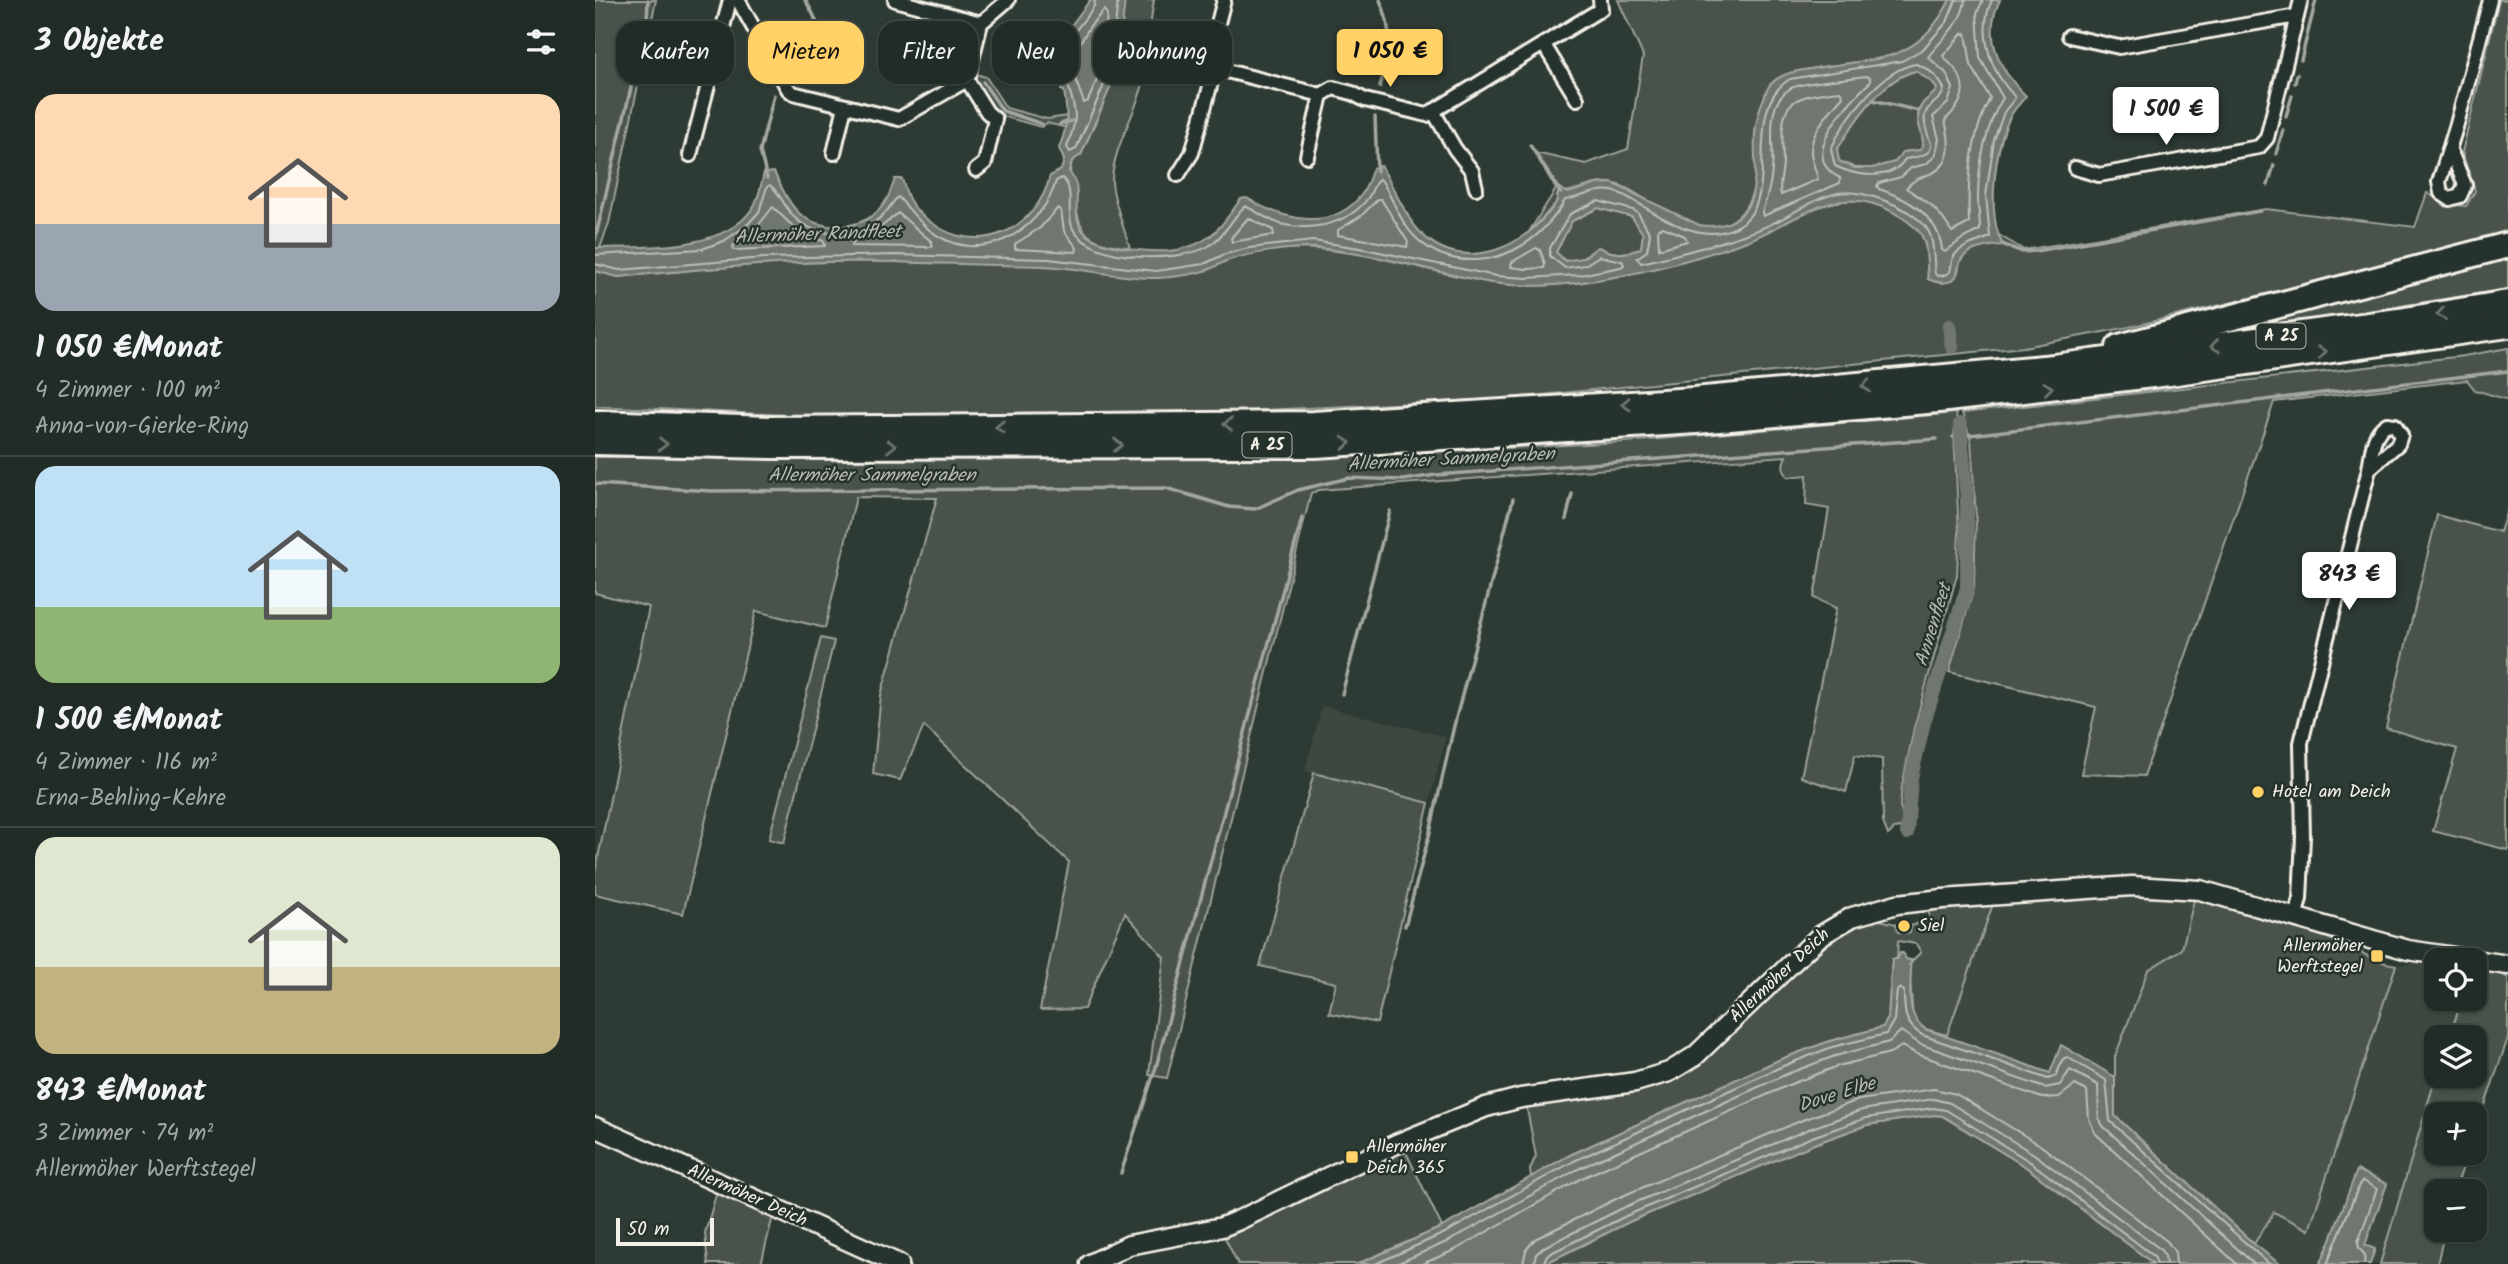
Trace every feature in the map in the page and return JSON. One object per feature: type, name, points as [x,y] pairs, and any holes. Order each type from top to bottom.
[{"type":"highway","points":[[2054,366],[2155,336],[2508,246]]},
{"type":"highway","name":"A 25","points":[[1979,385],[2054,366],[2399,321],[2508,303]]},
{"type":"highway","name":"A 25","points":[[595,442],[771,446],[1315,445],[1696,421],[1979,385],[2352,348],[2508,325]]},
{"type":"highway","name":"A 25","points":[[595,422],[770,429],[1314,424],[1694,400],[1936,390]]},
{"type":"street","points":[[690,155],[730,0]]},
{"type":"street","points":[[738,0],[788,89],[793,93],[899,119],[960,84]]},
{"type":"street","points":[[895,0],[981,23]]},
{"type":"street","points":[[978,35],[981,23],[1008,0]]},
{"type":"street","points":[[1219,21],[1224,0]]},
{"type":"street","points":[[1232,72],[1321,95],[1333,88],[1352,93],[1364,100],[1426,115],[1601,9],[1600,0]]},
{"type":"street","points":[[2075,167],[2099,175],[2259,148],[2267,138],[2301,0]]},
{"type":"street","points":[[2450,150],[2490,0]]},
{"type":"street","points":[[2069,36],[2119,47],[2297,16]]},
{"type":"street","points":[[1544,45],[1577,99]]},
{"type":"street","points":[[970,84],[987,112],[995,118],[985,163],[976,170]]},
{"type":"street","points":[[1178,175],[1192,153],[1211,84]]},
{"type":"street","points":[[1307,156],[1321,95]]},
{"type":"street","points":[[834,153],[845,106]]},
{"type":"street","points":[[1433,111],[1455,149],[1472,171],[1476,188]]},
{"type":"street","points":[[2295,918],[2300,900],[2303,837],[2301,743],[2369,469]]},
{"type":"street","name":"Allermöher Deich","points":[[1090,1264],[1129,1245],[1222,1227],[1397,1144],[1486,1107],[1521,1098],[1635,1082],[1669,1072],[1695,1056],[1820,936],[1841,922],[1870,910],[1943,899],[2132,886],[2200,890],[2408,950],[2508,965]]},
{"type":"street","name":"Allermöher Deich","points":[[595,1128],[899,1264]]},
{"type":"shaded area","points":[[595,0],[656,0],[652,21],[616,21],[616,84],[638,84],[609,223],[600,248],[595,248]]},
{"type":"shaded area","points":[[1125,0],[1154,0],[1151,21],[1121,21]]},
{"type":"shaded area","points":[[1618,0],[1950,0],[1936,23],[1922,38],[1906,49],[1871,60],[1791,73],[1771,84],[1756,130],[1757,166],[1753,191],[1742,212],[1725,224],[1699,225],[1659,208],[1624,187],[1604,183],[1558,193],[1556,203],[1527,235],[1556,189],[1535,153],[1586,164],[1628,149],[1643,56]]},
{"type":"shaded area","points":[[2499,0],[2508,0],[2508,233],[2417,258],[2129,327],[2024,347],[1502,399],[1241,411],[806,416],[595,406],[595,271],[619,277],[757,265],[861,261],[1010,264],[1110,272],[1181,272],[1208,270],[1226,261],[1259,252],[1305,248],[1383,259],[1493,283],[1549,285],[1603,279],[1685,260],[1744,242],[1834,202],[1853,201],[1872,203],[1893,212],[1914,226],[1923,238],[1928,279],[1944,282],[1954,278],[1961,261],[1970,252],[2003,245],[1997,234],[2024,250],[2266,209],[2415,227],[2427,193],[2446,204],[2466,206],[2475,191],[2462,152]]},
{"type":"shaded area","points":[[1916,71],[1937,89],[1919,111],[1918,121],[1923,141],[1920,150],[1903,152],[1895,162],[1872,168],[1855,168],[1839,161],[1837,150],[1870,103],[1892,82]]},
{"type":"shaded area","points":[[978,75],[986,77],[1006,108],[1047,119],[1068,116],[1067,128],[1047,123],[1041,127],[998,115],[978,84]]},
{"type":"shaded area","points":[[1107,84],[1143,84],[1121,140],[1112,179],[1116,203],[1130,248],[1090,237],[1077,213],[1072,189],[1072,161],[1081,154],[1102,108]]},
{"type":"shaded area","points":[[1598,208],[1632,217],[1643,234],[1641,248],[1619,253],[1598,247],[1583,258],[1565,261],[1556,252],[1572,221]]},
{"type":"shaded area","points":[[2508,256],[2508,289],[2177,341]]},
{"type":"shaded area","points":[[2508,348],[2508,400],[2475,390],[2467,380],[2274,402],[2144,776],[2081,774],[2096,707],[1949,672],[1974,587],[1976,517],[1971,440],[1962,413],[2464,356]]},
{"type":"shaded area","points":[[1956,413],[1954,433],[1959,532],[1957,575],[1914,728],[1902,786],[1900,806],[1906,827],[1894,829],[1888,835],[1883,822],[1882,759],[1855,755],[1846,792],[1801,777],[1836,608],[1814,598],[1829,509],[1806,505],[1807,475],[1788,477],[1783,466],[1786,456],[1319,490],[1311,493],[1167,1078],[1149,1075],[1164,957],[1125,913],[1084,1009],[1040,1010],[1069,862],[924,726],[900,780],[873,774],[881,695],[937,498],[856,497],[825,628],[756,611],[683,914],[595,894],[595,873],[649,607],[595,593],[595,457],[1328,457],[1625,442]]},
{"type":"shaded area","points":[[2508,507],[2508,850],[2433,831],[2457,749],[2386,728],[2437,515],[2500,532]]},
{"type":"shaded area","points":[[821,638],[834,641],[784,843],[769,839]]},
{"type":"shaded area","points":[[1322,706],[1446,737],[1429,803],[1305,771]]},
{"type":"shaded area","points":[[1314,773],[1429,803],[1377,1023],[1329,1013],[1336,983],[1260,966]]},
{"type":"shaded area","points":[[2132,893],[2195,896],[2182,949],[2148,970],[2115,1057],[2115,1077],[2061,1046],[2050,1073],[1947,1035],[1993,904]]},
{"type":"shaded area","points":[[2195,896],[2305,930],[2396,965],[2309,1230],[2274,1212],[2254,1244],[2115,1116],[2115,1057],[2148,970],[2182,949]]},
{"type":"shaded area","points":[[1993,904],[1947,1035],[1925,1029],[1913,1019],[1909,964],[1921,952],[1916,944],[1898,941],[1897,959],[1892,959],[1888,1019],[1883,1027],[1830,1041],[1781,1059],[1570,1155],[1531,1177],[1530,1169],[1536,1156],[1526,1104],[1697,1062],[1838,935],[1868,917],[1896,924],[1898,932],[1910,933],[1911,926],[1929,919],[1929,911],[1936,908]]},
{"type":"shaded area","points":[[2424,962],[2424,1011],[2458,1011],[2453,1025],[2424,1025],[2424,1088],[2432,1088],[2428,1102],[2424,1102],[2424,1116],[2380,1264],[2370,1264],[2375,1249],[2365,1245],[2358,1171],[2320,1264],[2280,1264],[2254,1244],[2274,1212],[2308,1230],[2396,965]]},
{"type":"shaded area","points":[[2487,972],[2499,973],[2508,978],[2508,1038],[2486,1102],[2428,1102],[2432,1088],[2487,1088],[2487,1025],[2453,1025],[2458,1011],[2487,1011]]},
{"type":"shaded area","points":[[1942,1116],[2026,1167],[2154,1264],[1544,1264],[1631,1221],[1814,1144],[1867,1125]]},
{"type":"shaded area","points":[[2424,1116],[2424,1165],[2464,1165],[2459,1179],[2424,1179],[2424,1242],[2442,1242],[2437,1264],[2380,1264]]},
{"type":"shaded area","points":[[1404,1148],[1442,1227],[1357,1264],[1238,1264],[1223,1234]]},
{"type":"shaded area","points":[[717,1191],[773,1216],[761,1264],[708,1264],[705,1233]]},
{"type":"water","name":"Allermöher Randfleet","points":[[1090,0],[1125,0],[1123,21],[1093,21],[1093,84],[1112,84],[1081,155],[1072,161],[1069,171],[1076,185],[1078,222],[1091,237],[1100,242],[1136,250],[1182,249],[1210,236],[1241,199],[1247,198],[1291,217],[1322,218],[1337,214],[1350,206],[1364,191],[1373,168],[1381,166],[1403,208],[1419,231],[1433,243],[1464,254],[1496,250],[1526,234],[1553,208],[1559,187],[1568,193],[1597,184],[1612,183],[1699,225],[1725,224],[1746,209],[1751,198],[1757,120],[1768,88],[1775,80],[1794,72],[1873,60],[1908,48],[1937,22],[1950,0],[2000,0],[1993,27],[1996,52],[2008,75],[2026,96],[2010,117],[1997,163],[1995,217],[2003,245],[1981,248],[1966,254],[1952,280],[1940,282],[1928,279],[1925,246],[1920,232],[1893,212],[1872,203],[1853,201],[1834,202],[1817,208],[1744,242],[1685,261],[1603,279],[1549,285],[1492,283],[1382,258],[1315,248],[1258,253],[1195,273],[1159,278],[1042,266],[861,261],[757,265],[618,277],[595,271],[595,248],[657,247],[702,240],[722,233],[739,223],[752,209],[764,173],[774,172],[796,210],[819,224],[852,225],[872,216],[883,206],[895,179],[902,179],[909,199],[916,209],[929,221],[950,233],[968,238],[986,237],[1019,224],[1033,211],[1050,176],[1061,170],[1064,160],[1059,148],[1067,114],[1060,84],[1079,84],[1079,21],[1074,21]],"holes":[[[1916,71],[1937,89],[1919,111],[1918,121],[1923,141],[1920,150],[1903,152],[1895,162],[1872,168],[1855,168],[1839,161],[1837,150],[1851,127],[1870,103],[1892,82]],[[1598,208],[1632,217],[1643,234],[1641,248],[1619,253],[1598,247],[1583,258],[1565,261],[1556,252],[1572,221]]]},
{"type":"water","name":"Dove Elbe","points":[[1900,953],[1911,960],[1909,965],[1912,1009],[1914,1017],[1925,1029],[2050,1073],[2061,1045],[2115,1077],[2115,1116],[2254,1244],[2280,1264],[2154,1264],[2026,1167],[1943,1116],[1934,1115],[1867,1125],[1814,1144],[1631,1221],[1544,1264],[1358,1264],[1442,1227],[1570,1155],[1781,1059],[1830,1041],[1883,1027],[1888,1018],[1892,959],[1897,959]]},
{"type":"water","points":[[2357,1170],[2387,1184],[2365,1245],[2375,1249],[2370,1264],[2320,1264],[2330,1242]]},
{"type":"waterway","points":[[595,240],[647,20],[648,0]]},
{"type":"waterway","points":[[805,0],[816,21]]},
{"type":"waterway","points":[[1380,0],[1385,12],[1389,44],[1380,87]]},
{"type":"waterway","points":[[2301,60],[2316,0]]},
{"type":"waterway","points":[[2295,83],[2297,74]]},
{"type":"waterway","points":[[983,82],[1003,111],[1042,124]]},
{"type":"waterway","points":[[767,178],[760,151],[774,95]]},
{"type":"waterway","points":[[2286,116],[2292,96]]},
{"type":"waterway","points":[[1873,100],[1919,111]]},
{"type":"waterway","points":[[1375,117],[1377,171]]},
{"type":"waterway","points":[[1060,124],[1072,121]]},
{"type":"waterway","points":[[2276,154],[2283,130]]},
{"type":"waterway","points":[[1530,145],[1561,193]]},
{"type":"waterway","points":[[2268,185],[2274,165]]},
{"type":"waterway","points":[[2002,244],[2023,252],[2036,251],[2260,211]]},
{"type":"waterway","points":[[1949,326],[1952,347]]},
{"type":"waterway","points":[[1953,437],[2508,371]]},
{"type":"waterway","name":"Annenfleet","points":[[1907,833],[1911,778],[1924,722],[1967,588],[1967,500],[1960,424]]},
{"type":"waterway","name":"Allermöher Sammelgraben","points":[[595,484],[712,491],[1166,488],[1229,507],[1255,509],[1298,490],[1349,478],[1403,480],[1436,475],[1937,439]]},
{"type":"waterway","points":[[1566,520],[1572,494]]},
{"type":"waterway","points":[[1405,926],[1513,499]]},
{"type":"waterway","points":[[1342,694],[1390,511]]},
{"type":"waterway","points":[[1121,1173],[1156,1067],[1302,518]]},
{"type":"place","name":"Hotel am Deich","points":[[2258,792]]},
{"type":"place","name":"Siel","points":[[1904,926]]},
{"type":"place","name":"Allermöher Werftstegel","points":[[2377,956]]},
{"type":"place","name":"Allermöher Deich 365","points":[[1352,1157]]}]
